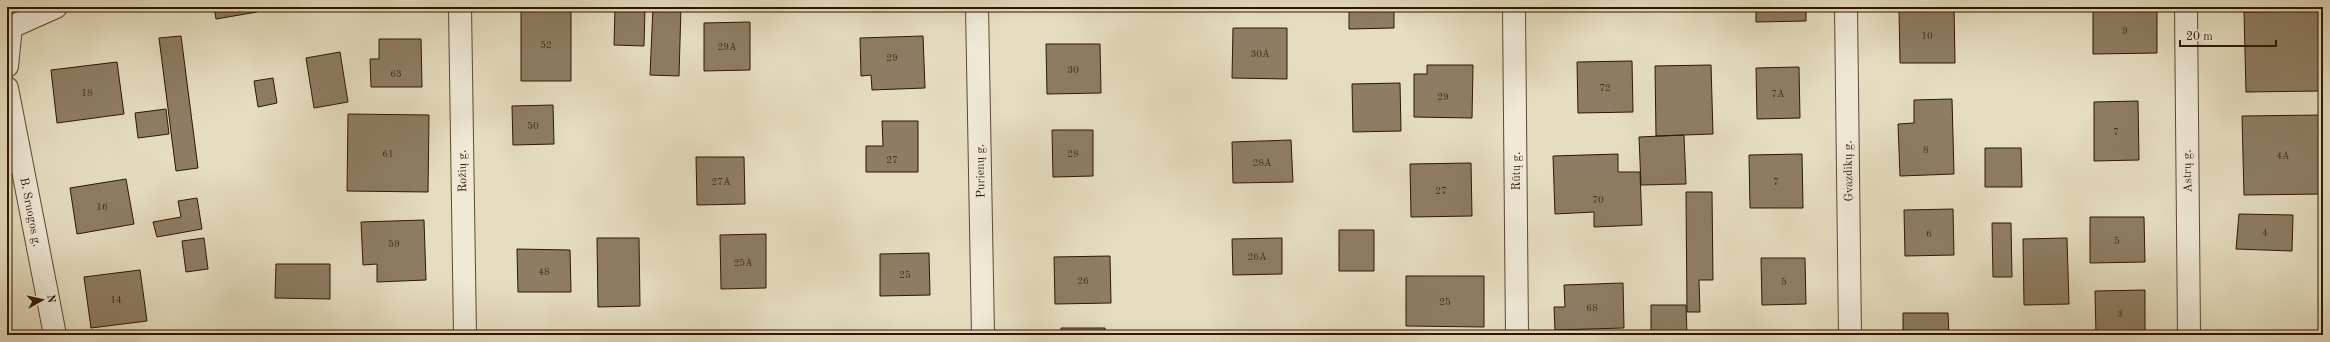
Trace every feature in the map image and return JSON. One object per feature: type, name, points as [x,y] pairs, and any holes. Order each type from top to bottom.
[{"type":"street","points":[[7,66],[11,27],[56,7]]},
{"type":"street","name":"Rožių g.","points":[[460,7],[464,335]]},
{"type":"street","name":"Purienų g.","points":[[978,7],[983,335]]},
{"type":"street","name":"Rūtų g.","points":[[1514,7],[1517,335]]},
{"type":"street","name":"Gvazdikų g.","points":[[1846,7],[1850,335]]},
{"type":"street","name":"Astrų g.","points":[[2186,7],[2189,335]]},
{"type":"street","name":"B. Sruogos g.","points":[[7,88],[55,335]]},
{"type":"building","points":[[214,7],[257,7],[257,12],[216,19]]},
{"type":"building","points":[[521,7],[571,7],[571,81],[521,81]]},
{"type":"building","points":[[615,7],[645,7],[644,46],[614,45]]},
{"type":"building","points":[[653,7],[681,7],[679,76],[650,75]]},
{"type":"building","points":[[1349,7],[1394,7],[1394,28],[1349,29]]},
{"type":"building","points":[[1422,7],[1466,7],[1466,10],[1422,10]]},
{"type":"building","points":[[1756,7],[1806,7],[1806,21],[1756,22]]},
{"type":"building","points":[[1899,7],[1954,7],[1955,63],[1900,63]]},
{"type":"building","points":[[2093,7],[2157,7],[2157,53],[2093,54]]},
{"type":"building","points":[[2319,11],[2320,91],[2246,92],[2244,12]]},
{"type":"building","points":[[750,22],[750,70],[704,71],[704,23]]},
{"type":"building","points":[[1233,28],[1287,28],[1287,79],[1232,78]]},
{"type":"building","points":[[181,36],[198,168],[176,171],[159,38]]},
{"type":"building","points":[[923,36],[925,88],[872,90],[871,75],[861,76],[860,38]]},
{"type":"building","points":[[379,39],[421,39],[422,87],[371,87],[370,59],[379,59]]},
{"type":"building","points":[[1046,44],[1100,44],[1101,93],[1047,94]]},
{"type":"building","points":[[340,52],[348,102],[314,108],[306,58]]},
{"type":"building","points":[[1632,61],[1633,112],[1578,113],[1577,62]]},
{"type":"building","points":[[117,62],[124,114],[57,123],[51,70]]},
{"type":"building","points":[[1427,65],[1473,65],[1472,118],[1414,117],[1414,74],[1427,74]]},
{"type":"building","points":[[1711,65],[1713,134],[1656,136],[1655,66]]},
{"type":"building","points":[[1799,67],[1800,118],[1757,119],[1756,68]]},
{"type":"building","points":[[273,78],[277,103],[258,107],[254,81]]},
{"type":"building","points":[[1400,83],[1401,131],[1353,132],[1352,84]]},
{"type":"building","points":[[1952,99],[1954,174],[1900,176],[1898,124],[1914,123],[1914,100]]},
{"type":"building","points":[[2138,101],[2139,160],[2094,161],[2094,102]]},
{"type":"building","points":[[553,105],[554,144],[513,145],[512,106]]},
{"type":"building","points":[[166,109],[169,134],[138,138],[135,113]]},
{"type":"building","points":[[348,114],[429,115],[428,192],[347,191]]},
{"type":"building","points":[[2323,115],[2323,194],[2244,195],[2242,116]]},
{"type":"building","points":[[882,121],[918,121],[918,172],[866,172],[866,146],[883,146]]},
{"type":"building","points":[[1052,130],[1093,130],[1093,176],[1053,177]]},
{"type":"building","points":[[1684,135],[1686,184],[1641,185],[1639,137]]},
{"type":"building","points":[[1291,140],[1293,182],[1233,183],[1232,142]]},
{"type":"building","points":[[1985,148],[2021,148],[2022,187],[1985,187]]},
{"type":"building","points":[[1618,154],[1618,172],[1640,172],[1642,225],[1594,227],[1594,212],[1555,214],[1553,156]]},
{"type":"building","points":[[1802,154],[1803,208],[1750,208],[1749,155]]},
{"type":"building","points":[[696,157],[744,157],[745,204],[697,205]]},
{"type":"building","points":[[1471,163],[1472,216],[1411,217],[1410,164]]},
{"type":"building","points":[[126,179],[134,224],[77,234],[70,188]]},
{"type":"building","points":[[1686,192],[1712,192],[1713,280],[1699,280],[1700,312],[1687,312]]},
{"type":"building","points":[[197,198],[202,229],[157,237],[153,222],[181,217],[178,201]]},
{"type":"building","points":[[1953,209],[1954,255],[1905,256],[1904,210]]},
{"type":"building","points":[[2239,214],[2293,215],[2292,251],[2236,249]]},
{"type":"building","points":[[2090,217],[2144,217],[2145,262],[2090,263]]},
{"type":"building","points":[[424,220],[426,280],[377,282],[377,264],[363,265],[361,222]]},
{"type":"building","points":[[1992,223],[2011,223],[2012,277],[1993,277]]},
{"type":"building","points":[[1339,230],[1374,230],[1374,271],[1339,271]]},
{"type":"building","points":[[766,234],[766,288],[721,289],[720,235]]},
{"type":"building","points":[[204,238],[208,269],[186,272],[182,241]]},
{"type":"building","points":[[597,238],[639,238],[640,306],[598,307]]},
{"type":"building","points":[[1282,238],[1282,274],[1233,275],[1232,239]]},
{"type":"building","points":[[2067,238],[2069,304],[2024,305],[2023,239]]},
{"type":"building","points":[[517,249],[570,250],[571,292],[518,292]]},
{"type":"building","points":[[2321,251],[2323,251],[2323,294],[2321,294]]},
{"type":"building","points":[[929,253],[930,295],[880,296],[880,254]]},
{"type":"building","points":[[1110,256],[1111,303],[1055,304],[1054,257]]},
{"type":"building","points":[[1761,258],[1805,258],[1806,304],[1762,305]]},
{"type":"building","points":[[276,264],[330,264],[330,299],[275,298]]},
{"type":"building","points":[[140,270],[147,321],[91,328],[84,277]]},
{"type":"building","points":[[1406,276],[1484,276],[1484,327],[1406,326]]},
{"type":"building","points":[[1623,283],[1624,328],[1555,330],[1554,307],[1565,307],[1564,285]]},
{"type":"building","points":[[2145,290],[2145,335],[2096,335],[2095,291]]},
{"type":"building","points":[[7,304],[11,335],[7,335]]},
{"type":"building","points":[[1651,305],[1686,305],[1687,335],[1651,335]]},
{"type":"building","points":[[1903,313],[1948,313],[1949,335],[1903,335]]},
{"type":"building","points":[[1061,328],[1105,328],[1105,335],[1061,335]]},
{"type":"building","points":[[883,331],[925,331],[925,335],[883,335]]}]
